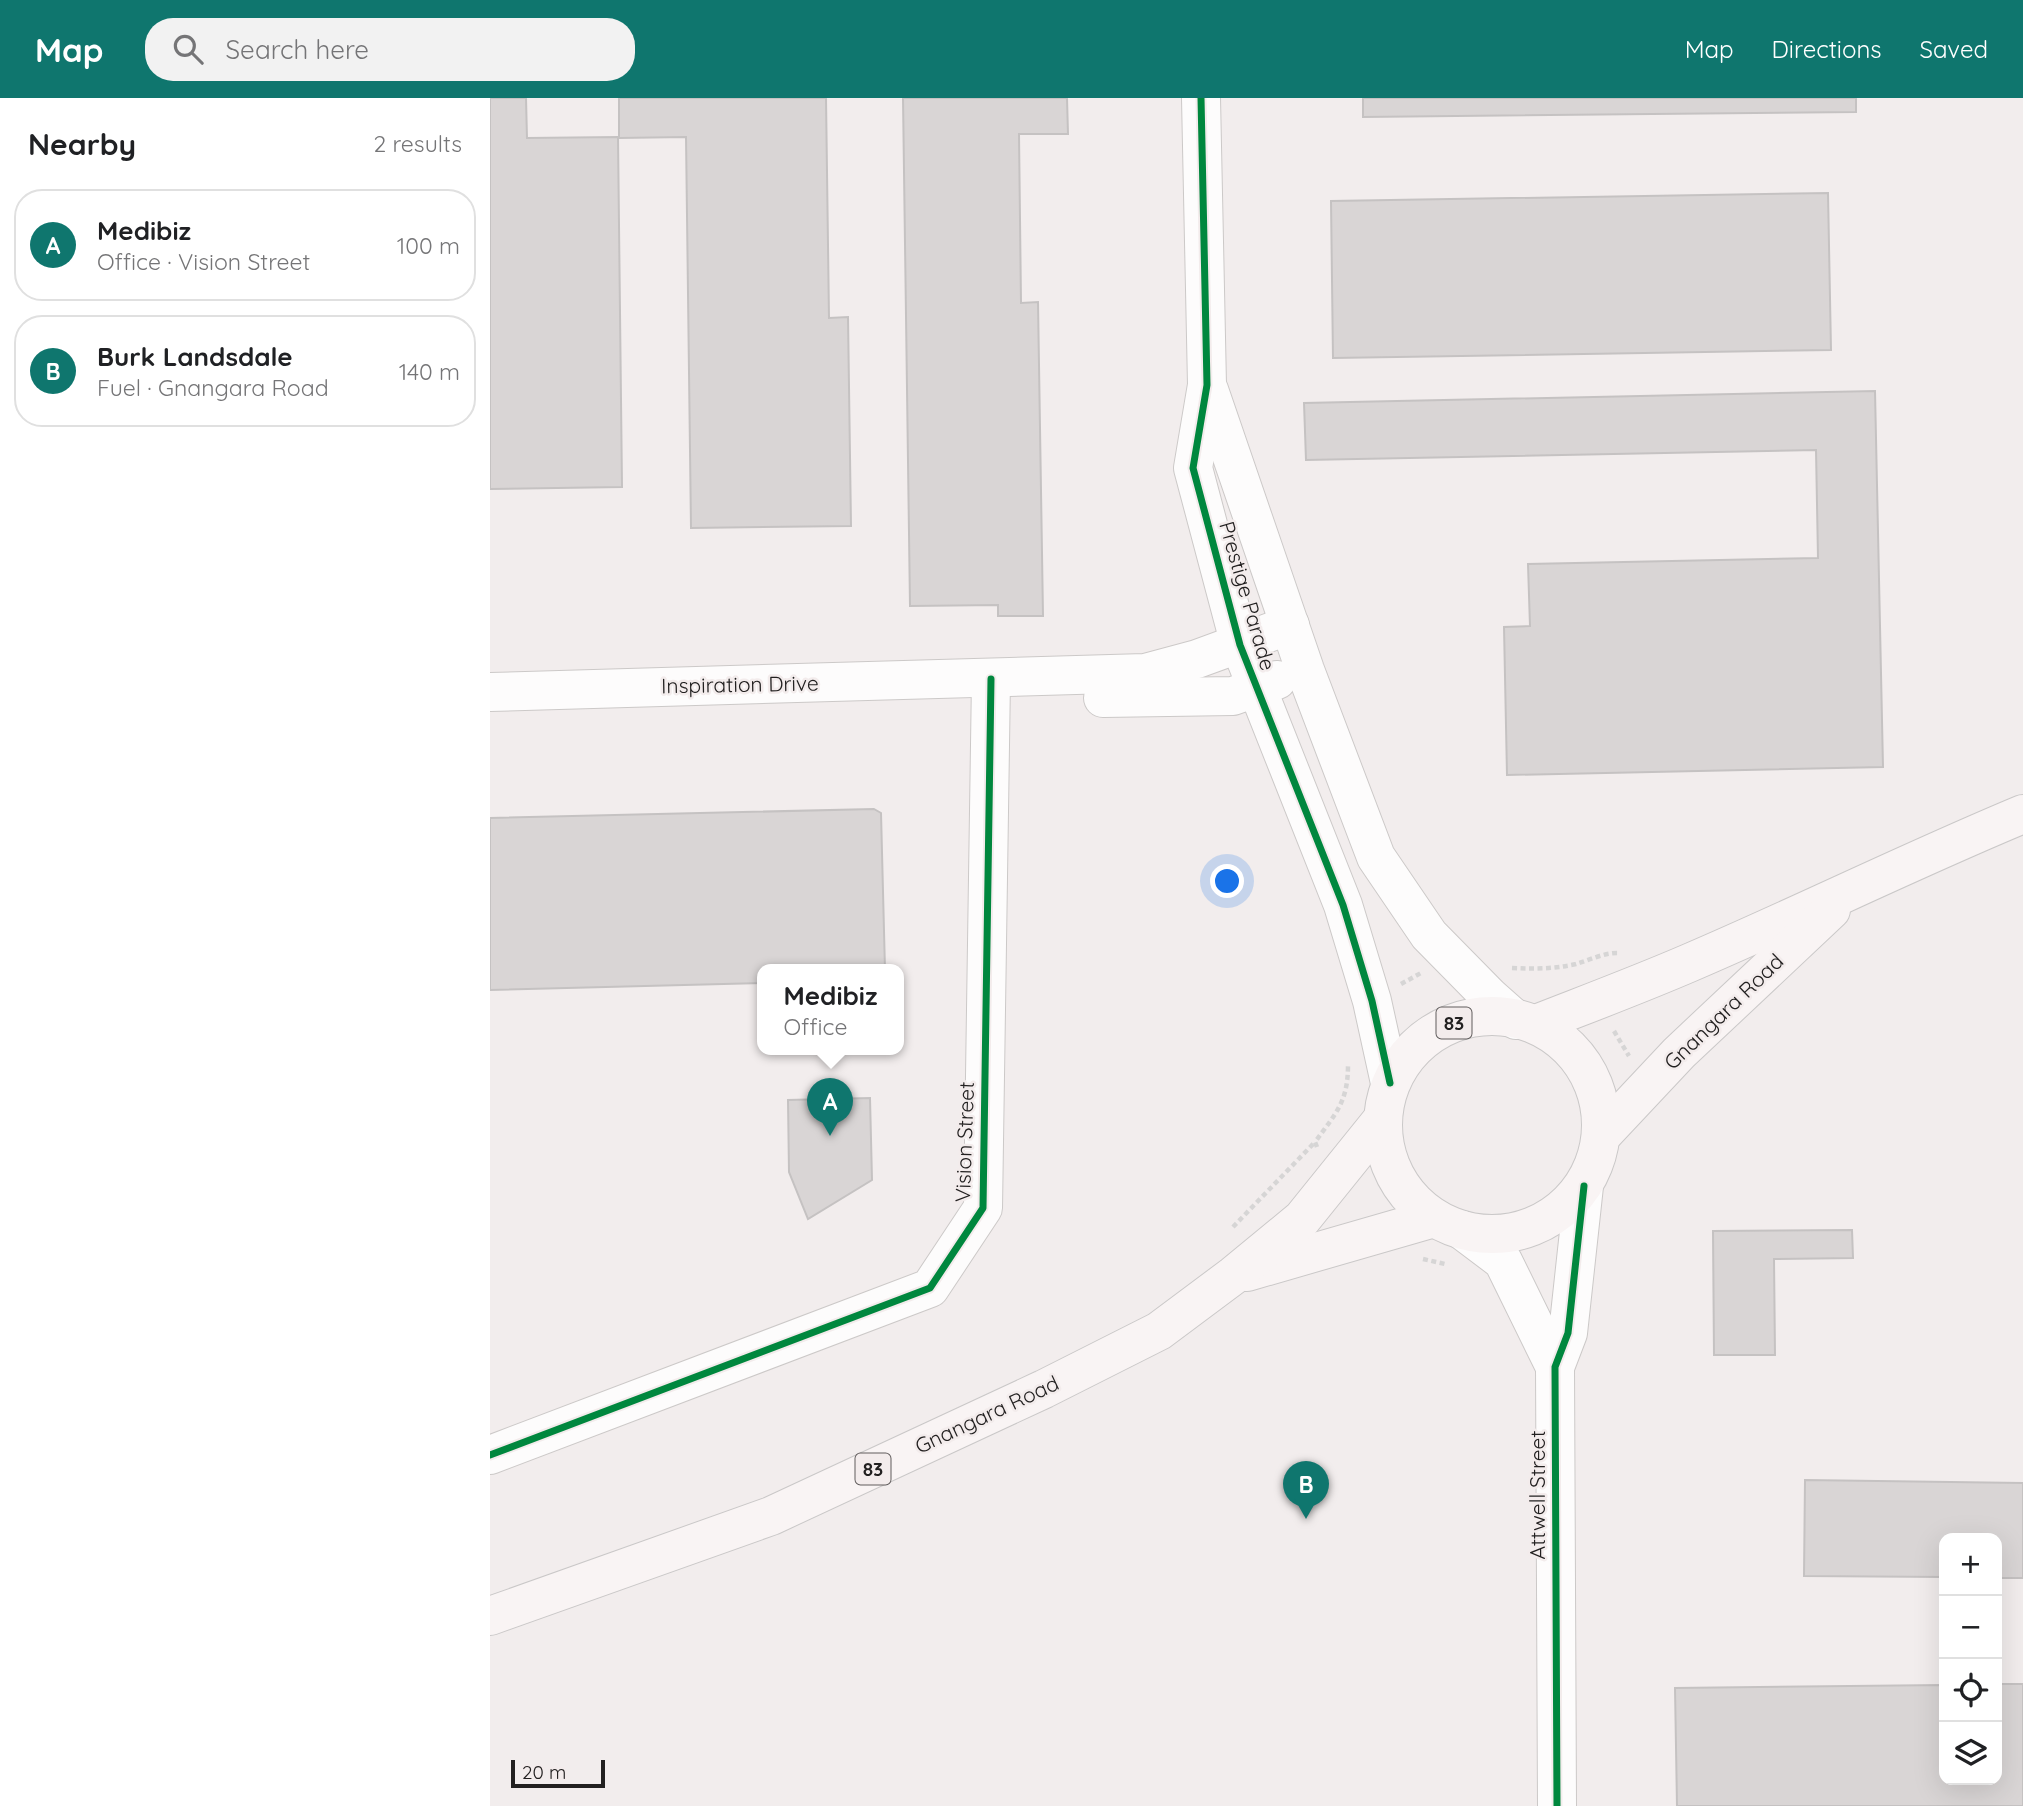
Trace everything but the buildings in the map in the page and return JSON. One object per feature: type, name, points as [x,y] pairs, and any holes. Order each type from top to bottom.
[{"type":"main road","name":"Gnangara Road","points":[[1526,1022],[1686,964],[1850,892],[1939,849],[2023,814]]},
{"type":"main road","name":"Gnangara Road","points":[[1602,1135],[1679,1053],[1850,892]]},
{"type":"main road","name":"Gnangara Road","points":[[1488,1014],[1526,1022],[1573,1050],[1597,1090],[1602,1135],[1596,1162],[1584,1186],[1560,1211],[1530,1228],[1496,1235],[1448,1224],[1405,1192],[1387,1159],[1381,1121],[1390,1083],[1411,1050],[1442,1026],[1488,1014]]},
{"type":"main road","name":"Gnangara Road","points":[[490,1616],[771,1516],[1044,1389],[1159,1331],[1234,1275],[1302,1219],[1381,1121]]},
{"type":"main road","name":"Gnangara Road","points":[[1234,1275],[1448,1224]]},
{"type":"street","name":"Prestige Parade","points":[[1201,98],[1207,385],[1193,468],[1240,645],[1343,905],[1372,1001],[1390,1083]]},
{"type":"street","name":"Prestige Parade","points":[[1207,385],[1305,670],[1376,857],[1429,935],[1526,1022]]},
{"type":"street","name":"Inspiration Drive","points":[[490,692],[1145,673],[1240,645],[1290,625]]},
{"type":"street","name":"Inspiration Drive","points":[[991,679],[1072,698],[1233,696],[1305,670]]},
{"type":"street","name":"Vision Street","points":[[490,1455],[930,1288],[983,1208],[991,679]]},
{"type":"street","points":[[1350,788],[1339,801],[1332,820],[1343,859],[1350,929]]},
{"type":"street","name":"Attwell Street","points":[[1557,1806],[1555,1367],[1568,1333],[1584,1186]]},
{"type":"street","name":"Attwell Street","points":[[1448,1224],[1503,1261],[1555,1367]]},
{"type":"path","points":[[1506,968],[1543,970],[1612,952],[1625,953]]},
{"type":"path","points":[[1372,1001],[1451,957]]},
{"type":"path","points":[[1414,1259],[1435,1260],[1454,1267]]},
{"type":"cycle path","points":[[1201,98],[1207,385],[1193,468],[1240,645],[1343,905],[1372,1001],[1390,1083]]},
{"type":"cycle path","points":[[490,1455],[930,1288],[983,1208],[991,679]]},
{"type":"cycle path","points":[[1557,1806],[1555,1367],[1568,1333],[1584,1186]]},
{"type":"place","name":"Medibiz","points":[[830,1136]]},
{"type":"place","name":"Burk Landsdale","points":[[1306,1519]]}]
